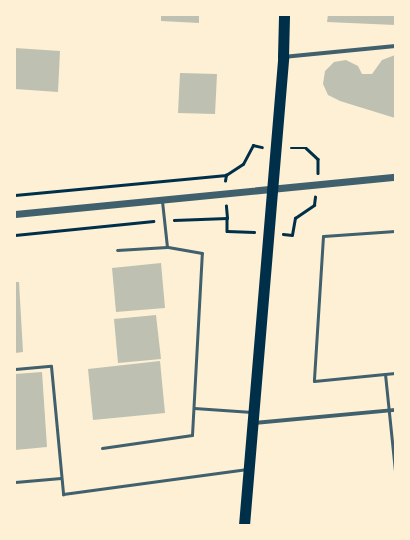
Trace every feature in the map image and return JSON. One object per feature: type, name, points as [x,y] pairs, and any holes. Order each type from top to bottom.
[{"type":"highway","points":[[244,525],[283,57],[284,15]]},
{"type":"street","points":[[283,57],[395,46]]},
{"type":"street","points":[[15,214],[395,177]]},
{"type":"street","points":[[253,418],[395,410]]},
{"type":"lane","points":[[162,199],[167,247]]},
{"type":"lane","points":[[395,231],[323,236],[314,380],[395,373]]},
{"type":"lane","points":[[102,448],[192,435],[202,253],[167,247],[117,250]]},
{"type":"lane","points":[[15,369],[51,366],[63,494],[249,468]]},
{"type":"lane","points":[[385,374],[395,470]]},
{"type":"lane","points":[[194,408],[253,418]]},
{"type":"lane","points":[[15,482],[61,478]]},
{"type":"path","points":[[15,195],[226,175]]},
{"type":"building","points":[[161,15],[199,15],[199,23],[161,21]]},
{"type":"building","points":[[328,15],[395,15],[395,25],[327,22]]},
{"type":"building","points":[[15,48],[60,51],[58,92],[15,89]]},
{"type":"building","points":[[395,55],[395,118],[340,101],[328,95],[323,84],[325,71],[334,62],[346,60],[358,66],[362,74],[372,74],[382,60]]},
{"type":"building","points":[[180,73],[217,74],[215,114],[178,113]]},
{"type":"building","points":[[161,263],[165,308],[116,312],[112,268]]},
{"type":"building","points":[[15,282],[19,282],[23,352],[15,353]]},
{"type":"building","points":[[156,315],[161,359],[118,363],[114,319]]},
{"type":"building","points":[[160,361],[165,413],[93,420],[88,369]]},
{"type":"building","points":[[42,372],[47,447],[15,450],[15,374]]}]
